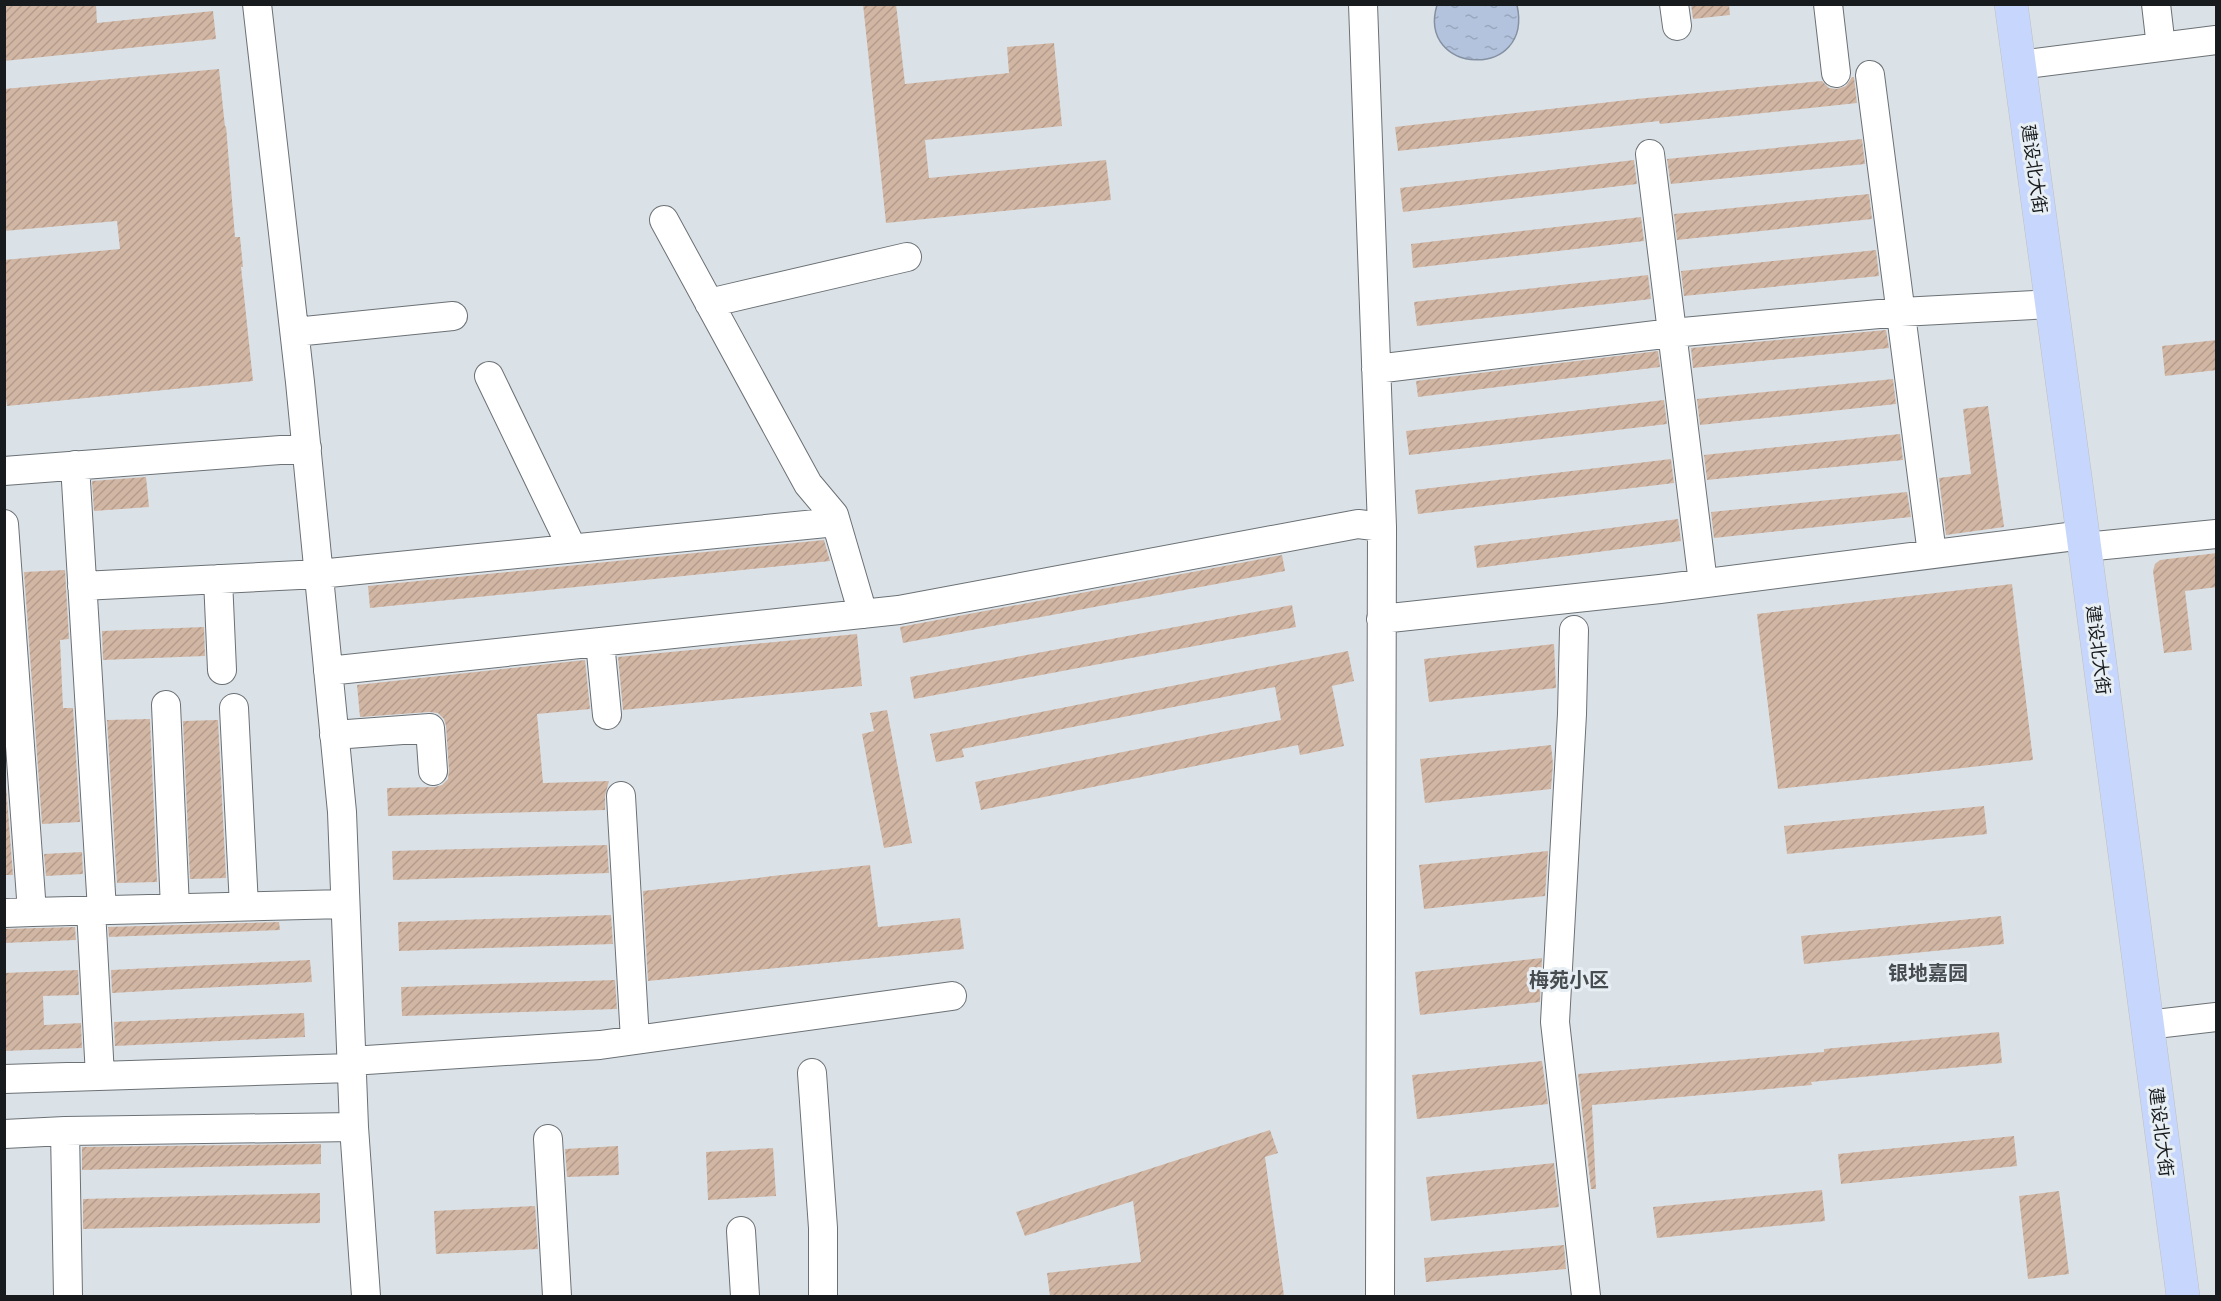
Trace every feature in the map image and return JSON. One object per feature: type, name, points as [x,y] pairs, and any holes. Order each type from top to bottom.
[{"type":"main road","name":"建设北大街","points":[[2011,4],[2183,1296]]},
{"type":"street","points":[[257,4],[295,332],[342,812],[354,1127],[366,1296]]},
{"type":"street","points":[[1364,4],[1382,527],[1380,1296]]},
{"type":"street","points":[[1828,4],[1836,73]]},
{"type":"street","points":[[2156,4],[2161,47]]},
{"type":"street","points":[[2020,64],[2217,40]]},
{"type":"street","points":[[1870,75],[1932,554]]},
{"type":"street","points":[[1650,153],[1703,584]]},
{"type":"street","points":[[664,220],[808,484],[834,515],[862,614]]},
{"type":"street","points":[[709,303],[907,257]]},
{"type":"street","points":[[1376,369],[1672,333],[1901,312],[2052,304]]},
{"type":"street","points":[[295,332],[453,316]]},
{"type":"street","points":[[489,376],[572,548]]},
{"type":"street","points":[[4,471],[307,448]]},
{"type":"street","points":[[75,465],[96,910],[100,1076]]},
{"type":"street","points":[[82,586],[319,574],[836,522]]},
{"type":"street","points":[[4,524],[18,912],[345,904]]},
{"type":"street","points":[[328,671],[899,610],[1358,524],[1382,527]]},
{"type":"street","points":[[1382,619],[1703,584],[1932,554],[2084,541],[2217,534]]},
{"type":"street","points":[[218,579],[222,670]]},
{"type":"street","points":[[1574,630],[1572,714],[1555,1022],[1586,1296]]},
{"type":"street","points":[[600,642],[607,715]]},
{"type":"street","points":[[166,705],[175,908]]},
{"type":"street","points":[[234,708],[244,906]]},
{"type":"street","points":[[334,735],[430,728],[434,771]]},
{"type":"street","points":[[621,796],[635,1040]]},
{"type":"street","points":[[4,1078],[351,1065],[600,1045],[952,996]]},
{"type":"street","points":[[2147,1025],[2217,1017]]},
{"type":"street","points":[[812,1073],[823,1228],[823,1296]]},
{"type":"street","points":[[4,1134],[354,1127]]},
{"type":"street","points":[[65,1131],[68,1296]]},
{"type":"street","points":[[548,1139],[557,1296]]},
{"type":"street","points":[[741,1231],[745,1296]]},
{"type":"water","points":[[1437,5],[1517,5],[1518,30],[1509,47],[1494,57],[1476,60],[1458,56],[1443,45],[1435,28]]},
{"type":"building","points":[[4,4],[96,4],[97,23],[213,11],[216,39],[4,61]]},
{"type":"building","points":[[863,4],[896,4],[905,84],[1009,73],[1007,47],[1054,43],[1062,126],[925,140],[929,178],[1106,160],[1111,200],[886,223]]},
{"type":"building","points":[[1691,4],[1729,4],[1730,15],[1693,19]]},
{"type":"building","points":[[219,69],[235,237],[240,237],[253,381],[7,406],[4,383],[4,260],[120,249],[117,221],[4,231],[4,89]]},
{"type":"building","points":[[1854,77],[1857,103],[1660,124],[1659,121],[1398,151],[1395,127],[1636,99],[1822,81],[1829,88],[1837,89],[1846,86]]},
{"type":"building","points":[[1862,139],[1865,164],[1671,184],[1670,180],[1667,159]]},
{"type":"building","points":[[1634,160],[1637,184],[1403,212],[1400,188]]},
{"type":"building","points":[[1869,194],[1872,219],[1677,240],[1674,214]]},
{"type":"building","points":[[1641,217],[1644,241],[1413,268],[1411,244]]},
{"type":"building","points":[[1876,250],[1879,276],[1684,296],[1681,271]]},
{"type":"building","points":[[1648,275],[1651,299],[1417,326],[1414,302]]},
{"type":"building","points":[[1886,330],[1889,348],[1693,368],[1691,348]]},
{"type":"building","points":[[2217,340],[2217,370],[2165,376],[2162,346]]},
{"type":"building","points":[[1658,351],[1660,367],[1418,397],[1416,381]]},
{"type":"building","points":[[1893,379],[1896,404],[1700,425],[1697,399]]},
{"type":"building","points":[[1664,400],[1667,424],[1409,455],[1406,431]]},
{"type":"building","points":[[1988,406],[2004,527],[1946,535],[1939,478],[1971,474],[1963,409]]},
{"type":"building","points":[[1900,434],[1903,460],[1707,480],[1704,455]]},
{"type":"building","points":[[1671,459],[1674,483],[1418,514],[1415,490]]},
{"type":"building","points":[[146,477],[149,507],[94,511],[92,481]]},
{"type":"building","points":[[1907,492],[1911,517],[1714,538],[1711,512]]},
{"type":"building","points":[[1678,519],[1681,541],[1477,568],[1474,546]]},
{"type":"building","points":[[824,540],[830,561],[370,608],[368,586]]},
{"type":"building","points":[[2217,553],[2217,587],[2185,591],[2192,650],[2164,653],[2153,571],[2155,564],[2160,560]]},
{"type":"building","points":[[1282,555],[1285,571],[903,643],[900,627]]},
{"type":"building","points":[[65,570],[69,639],[60,640],[63,708],[73,708],[80,822],[42,824],[24,572]]},
{"type":"building","points":[[2012,584],[2033,760],[1778,789],[1757,614]]},
{"type":"building","points":[[1292,605],[1296,627],[914,699],[910,677]]},
{"type":"building","points":[[204,627],[205,656],[103,660],[102,631]]},
{"type":"building","points":[[857,634],[862,686],[623,710],[618,657]]},
{"type":"building","points":[[1554,644],[1556,688],[1429,702],[1424,659]]},
{"type":"building","points":[[1348,651],[1354,681],[1332,686],[1344,746],[1300,755],[1298,745],[981,810],[975,782],[1281,720],[1275,687],[962,749],[964,757],[936,762],[930,734]]},
{"type":"building","points":[[585,660],[590,709],[537,714],[543,783],[609,781],[605,796],[605,810],[388,816],[387,788],[435,787],[442,785],[448,779],[446,726],[444,719],[438,713],[429,712],[360,717],[357,685]]},
{"type":"building","points":[[887,710],[912,843],[884,848],[862,734],[874,731],[870,713]]},
{"type":"building","points":[[150,719],[157,882],[117,883],[107,720]]},
{"type":"building","points":[[218,720],[226,878],[190,879],[183,721]]},
{"type":"building","points":[[1551,745],[1553,764],[1551,789],[1425,803],[1420,759]]},
{"type":"building","points":[[4,760],[13,875],[4,875]]},
{"type":"building","points":[[1984,806],[1987,834],[1787,854],[1784,826]]},
{"type":"building","points":[[607,845],[609,873],[393,880],[392,851]]},
{"type":"building","points":[[1548,851],[1545,896],[1424,909],[1419,865]]},
{"type":"building","points":[[82,852],[83,874],[46,876],[44,854]]},
{"type":"building","points":[[870,865],[878,927],[960,918],[964,949],[648,981],[643,891]]},
{"type":"building","points":[[611,915],[613,944],[399,951],[398,922]]},
{"type":"building","points":[[2001,916],[2004,944],[1804,964],[1801,936]]},
{"type":"building","points":[[279,922],[280,930],[109,937],[108,927]]},
{"type":"building","points":[[75,927],[76,940],[4,943],[4,929]]},
{"type":"building","points":[[1542,958],[1540,1002],[1420,1015],[1415,972]]},
{"type":"building","points":[[310,960],[312,982],[112,993],[111,970]]},
{"type":"building","points":[[78,970],[79,995],[43,996],[44,1025],[81,1023],[82,1048],[4,1051],[4,973]]},
{"type":"building","points":[[615,980],[617,1009],[402,1016],[401,987]]},
{"type":"building","points":[[304,1013],[305,1037],[115,1046],[114,1022]]},
{"type":"building","points":[[1999,1032],[2002,1063],[1811,1082],[1812,1085],[1592,1105],[1596,1189],[1591,1189],[1578,1074],[1824,1052],[1824,1049]]},
{"type":"building","points":[[1542,1061],[1548,1104],[1417,1119],[1412,1075]]},
{"type":"building","points":[[1270,1130],[1278,1153],[1265,1157],[1284,1296],[1050,1296],[1047,1273],[1141,1262],[1133,1201],[1025,1236],[1016,1212]]},
{"type":"building","points":[[2014,1136],[2017,1166],[1841,1184],[1838,1154]]},
{"type":"building","points":[[321,1144],[321,1164],[82,1170],[82,1147]]},
{"type":"building","points":[[618,1146],[619,1175],[567,1177],[565,1149]]},
{"type":"building","points":[[773,1148],[776,1196],[708,1200],[706,1152]]},
{"type":"building","points":[[1554,1163],[1559,1207],[1431,1221],[1426,1177]]},
{"type":"building","points":[[1822,1190],[1825,1221],[1657,1238],[1653,1207]]},
{"type":"building","points":[[2059,1191],[2069,1274],[2028,1279],[2019,1196]]},
{"type":"building","points":[[320,1193],[320,1223],[83,1229],[83,1199]]},
{"type":"building","points":[[535,1206],[538,1249],[436,1254],[434,1211]]},
{"type":"building","points":[[1564,1245],[1566,1269],[1426,1282],[1424,1258]]},
{"type":"district","name":"银地嘉园","points":[[1928,973]]},
{"type":"district","name":"梅苑小区","points":[[1569,980]]}]
